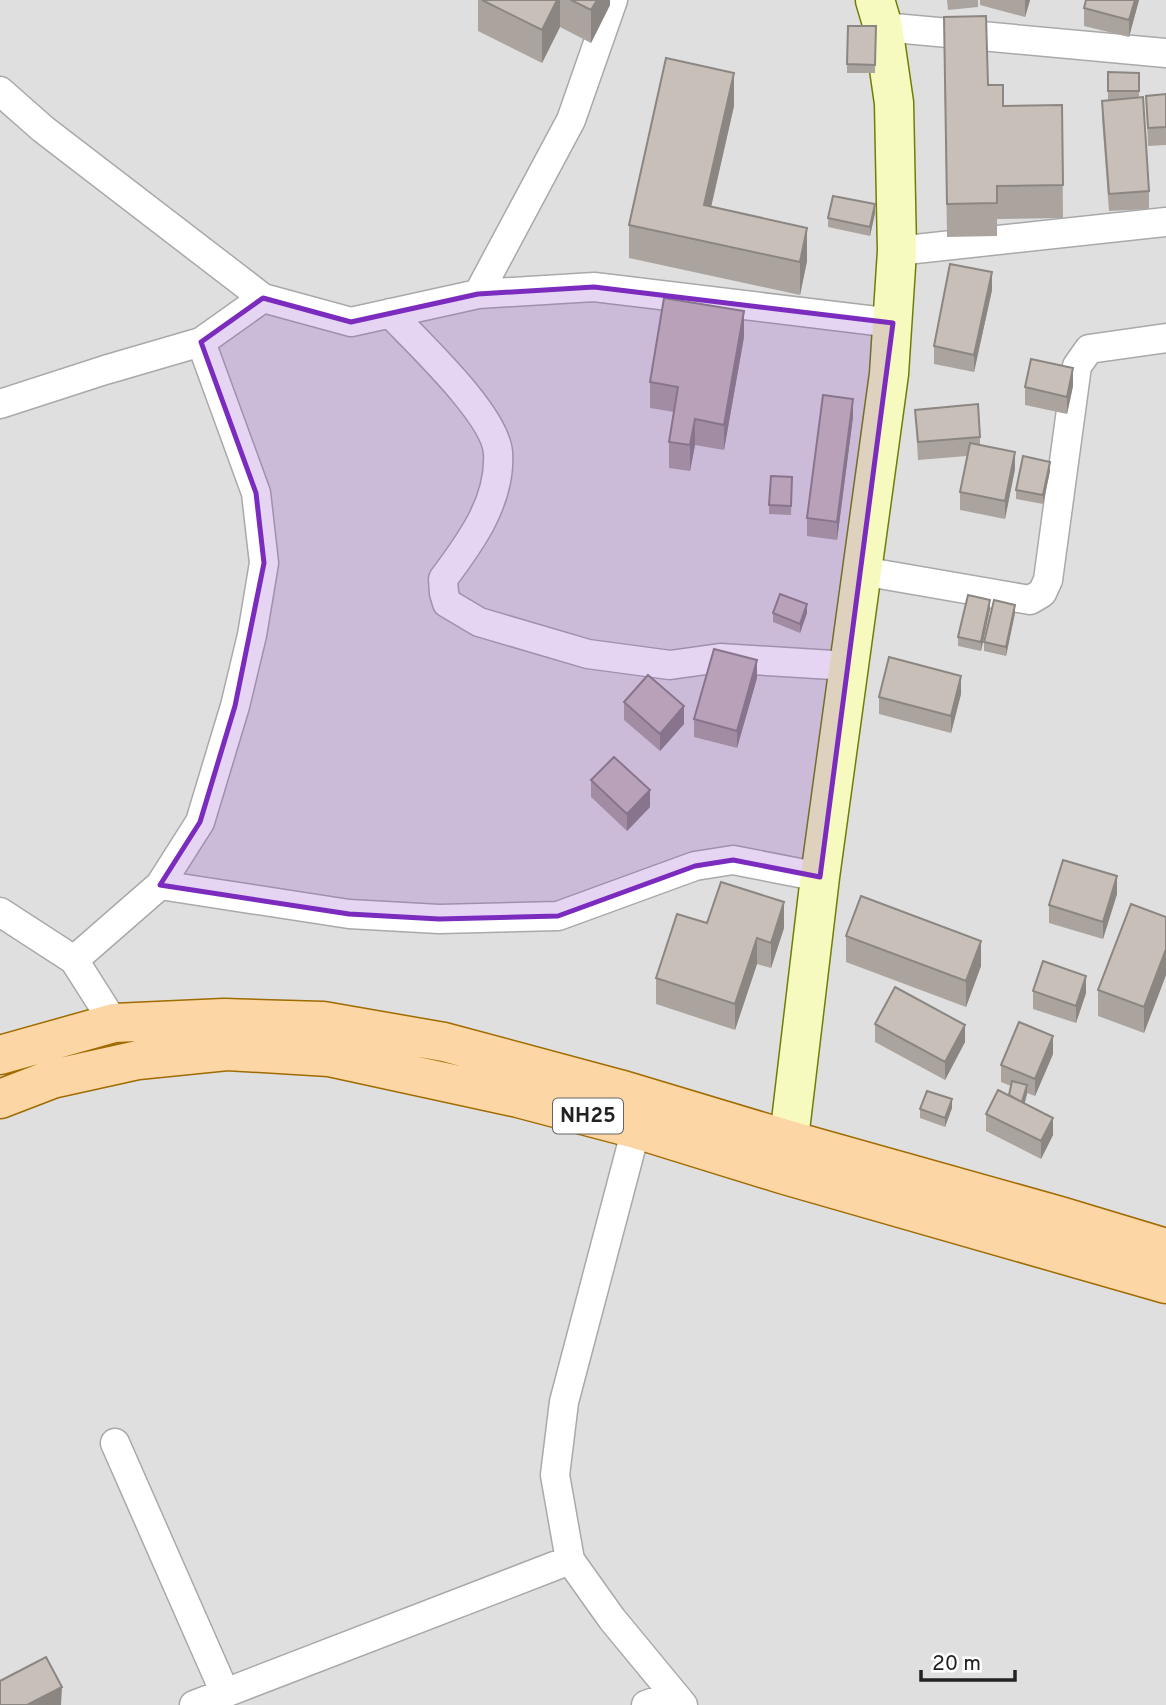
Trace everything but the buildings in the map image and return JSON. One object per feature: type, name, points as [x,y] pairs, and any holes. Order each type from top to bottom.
[{"type":"main road","name":"NH25","points":[[0,1055],[114,1023],[224,1018],[323,1021],[444,1042],[618,1089],[787,1157],[1166,1284]]},
{"type":"main road","name":"NH25","points":[[0,1099],[52,1079],[138,1059],[227,1051],[329,1056],[518,1098],[636,1129],[787,1157],[1060,1216],[1166,1248]]},
{"type":"street","points":[[478,294],[571,120],[613,0]]},
{"type":"street","points":[[787,1157],[820,877],[889,373],[897,251],[894,103],[879,13],[1166,52]]},
{"type":"street","points":[[0,91],[43,129],[263,298],[351,322],[478,294],[594,287],[892,323]]},
{"type":"street","points":[[897,251],[1166,222]]},
{"type":"street","points":[[0,404],[201,342],[263,298]]},
{"type":"street","points":[[390,313],[463,390],[489,425],[498,451],[496,480],[486,512],[465,550],[443,579],[447,603],[479,622],[588,654],[670,665],[720,658],[849,666]]},
{"type":"street","points":[[862,571],[1030,600],[1042,593],[1048,580],[1077,366],[1090,349],[1166,338]]},
{"type":"street","points":[[74,960],[160,886],[200,822],[252,635],[264,563],[256,493],[201,342]]},
{"type":"street","points":[[160,886],[349,914],[439,919],[558,916],[695,866],[733,860],[820,877]]},
{"type":"street","points":[[0,912],[74,960],[114,1023]]},
{"type":"street","points":[[636,1129],[564,1402],[555,1475],[570,1560],[612,1619],[678,1700]]},
{"type":"street","points":[[115,1443],[225,1693]]},
{"type":"street","points":[[194,1705],[570,1560]]},
{"type":"street","points":[[646,1705],[678,1700]]},
{"type":"highlighted area","points":[[594,287],[893,323],[820,877],[733,860],[695,866],[558,916],[439,919],[349,914],[160,885],[200,822],[235,706],[264,563],[256,493],[201,342],[263,298],[351,322],[478,294]]},
{"type":"shaded area","points":[[0,0],[1166,0],[1166,1705],[0,1705]]}]
